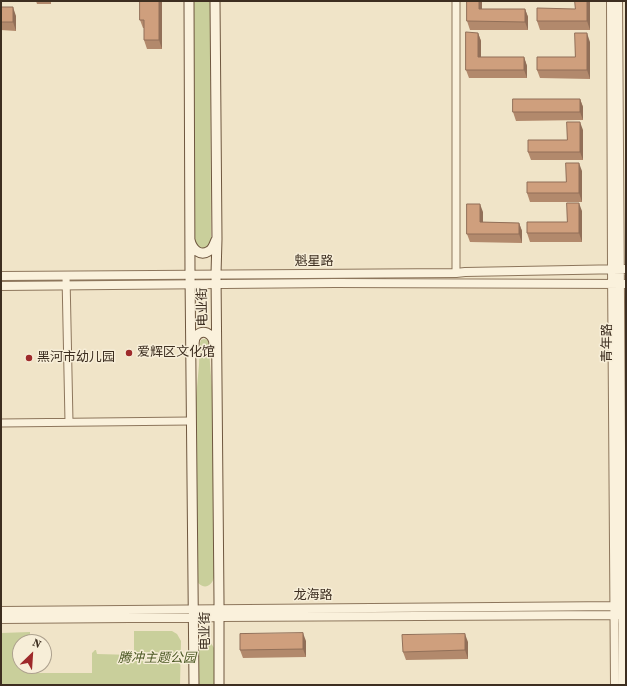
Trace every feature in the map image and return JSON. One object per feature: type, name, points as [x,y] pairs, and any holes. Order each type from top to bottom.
[{"type":"main road","name":"电业街","points":[[189,1],[194,685]]},
{"type":"main road","name":"电业街","points":[[215,1],[219,685]]},
{"type":"main road","points":[[190,237],[192,248],[202,253],[209,251],[217,239]]},
{"type":"main road","points":[[191,383],[194,366],[195,340],[198,335],[204,333],[210,334],[214,339],[214,364],[217,381]]},
{"type":"street","points":[[456,1],[456,273]]},
{"type":"street","name":"青年路","points":[[611,1],[619,269]]},
{"type":"street","name":"青年路","points":[[615,685],[619,608],[618,1]]},
{"type":"street","name":"魁星路","points":[[1,276],[456,273],[619,269]]},
{"type":"street","points":[[66,276],[69,422]]},
{"type":"street","name":"魁星路","points":[[1,286],[335,283],[619,284]]},
{"type":"street","points":[[1,423],[191,421]]},
{"type":"street","name":"龙海路","points":[[1,619],[129,618],[219,613],[619,608],[624,615]]},
{"type":"street","name":"龙海路","points":[[1,611],[193,614]]},
{"type":"street","points":[[623,685],[624,615]]},
{"type":"green space","points":[[194,1],[210,1],[211,242],[209,247],[200,250],[194,241]]},
{"type":"green space","points":[[201,340],[208,340],[209,343],[213,400],[214,577],[208,586],[202,586],[199,584],[195,577],[196,398],[200,343]]},
{"type":"green space","name":"腾冲主题公园","points":[[134,631],[172,631],[177,634],[181,641],[180,685],[1,685],[1,633],[30,632],[30,634],[12,634],[12,674],[92,673],[92,653],[95,650],[97,654],[134,655]]},
{"type":"green space","points":[[205,641],[211,643],[214,648],[215,685],[197,685],[198,645]]},
{"type":"building","points":[[140,1],[159,1],[159,40],[144,40],[144,20],[140,20]]},
{"type":"building","points":[[467,1],[479,1],[479,9],[525,9],[525,22],[467,21]]},
{"type":"building","points":[[575,1],[587,1],[587,21],[537,21],[537,8],[575,9]]},
{"type":"building","points":[[1,7],[13,7],[13,22],[1,22]]},
{"type":"building","points":[[466,32],[478,33],[478,57],[524,57],[524,70],[466,70]]},
{"type":"building","points":[[575,33],[587,33],[587,70],[537,70],[537,57],[575,57]]},
{"type":"building","points":[[513,99],[580,99],[580,112],[513,112]]},
{"type":"building","points":[[567,122],[580,122],[580,152],[528,152],[528,140],[567,140]]},
{"type":"building","points":[[566,163],[579,163],[579,193],[527,193],[527,182],[566,182]]},
{"type":"building","points":[[567,203],[579,203],[579,233],[527,233],[527,222],[567,222]]},
{"type":"building","points":[[467,204],[480,204],[480,222],[519,223],[519,234],[467,234]]},
{"type":"building","points":[[303,633],[303,649],[240,650],[240,634]]},
{"type":"building","points":[[465,634],[465,650],[403,652],[402,635]]},
{"type":"place","name":"爱辉区文化馆","points":[[129,353]]},
{"type":"place","name":"黑河市幼儿园","points":[[29,358]]}]
